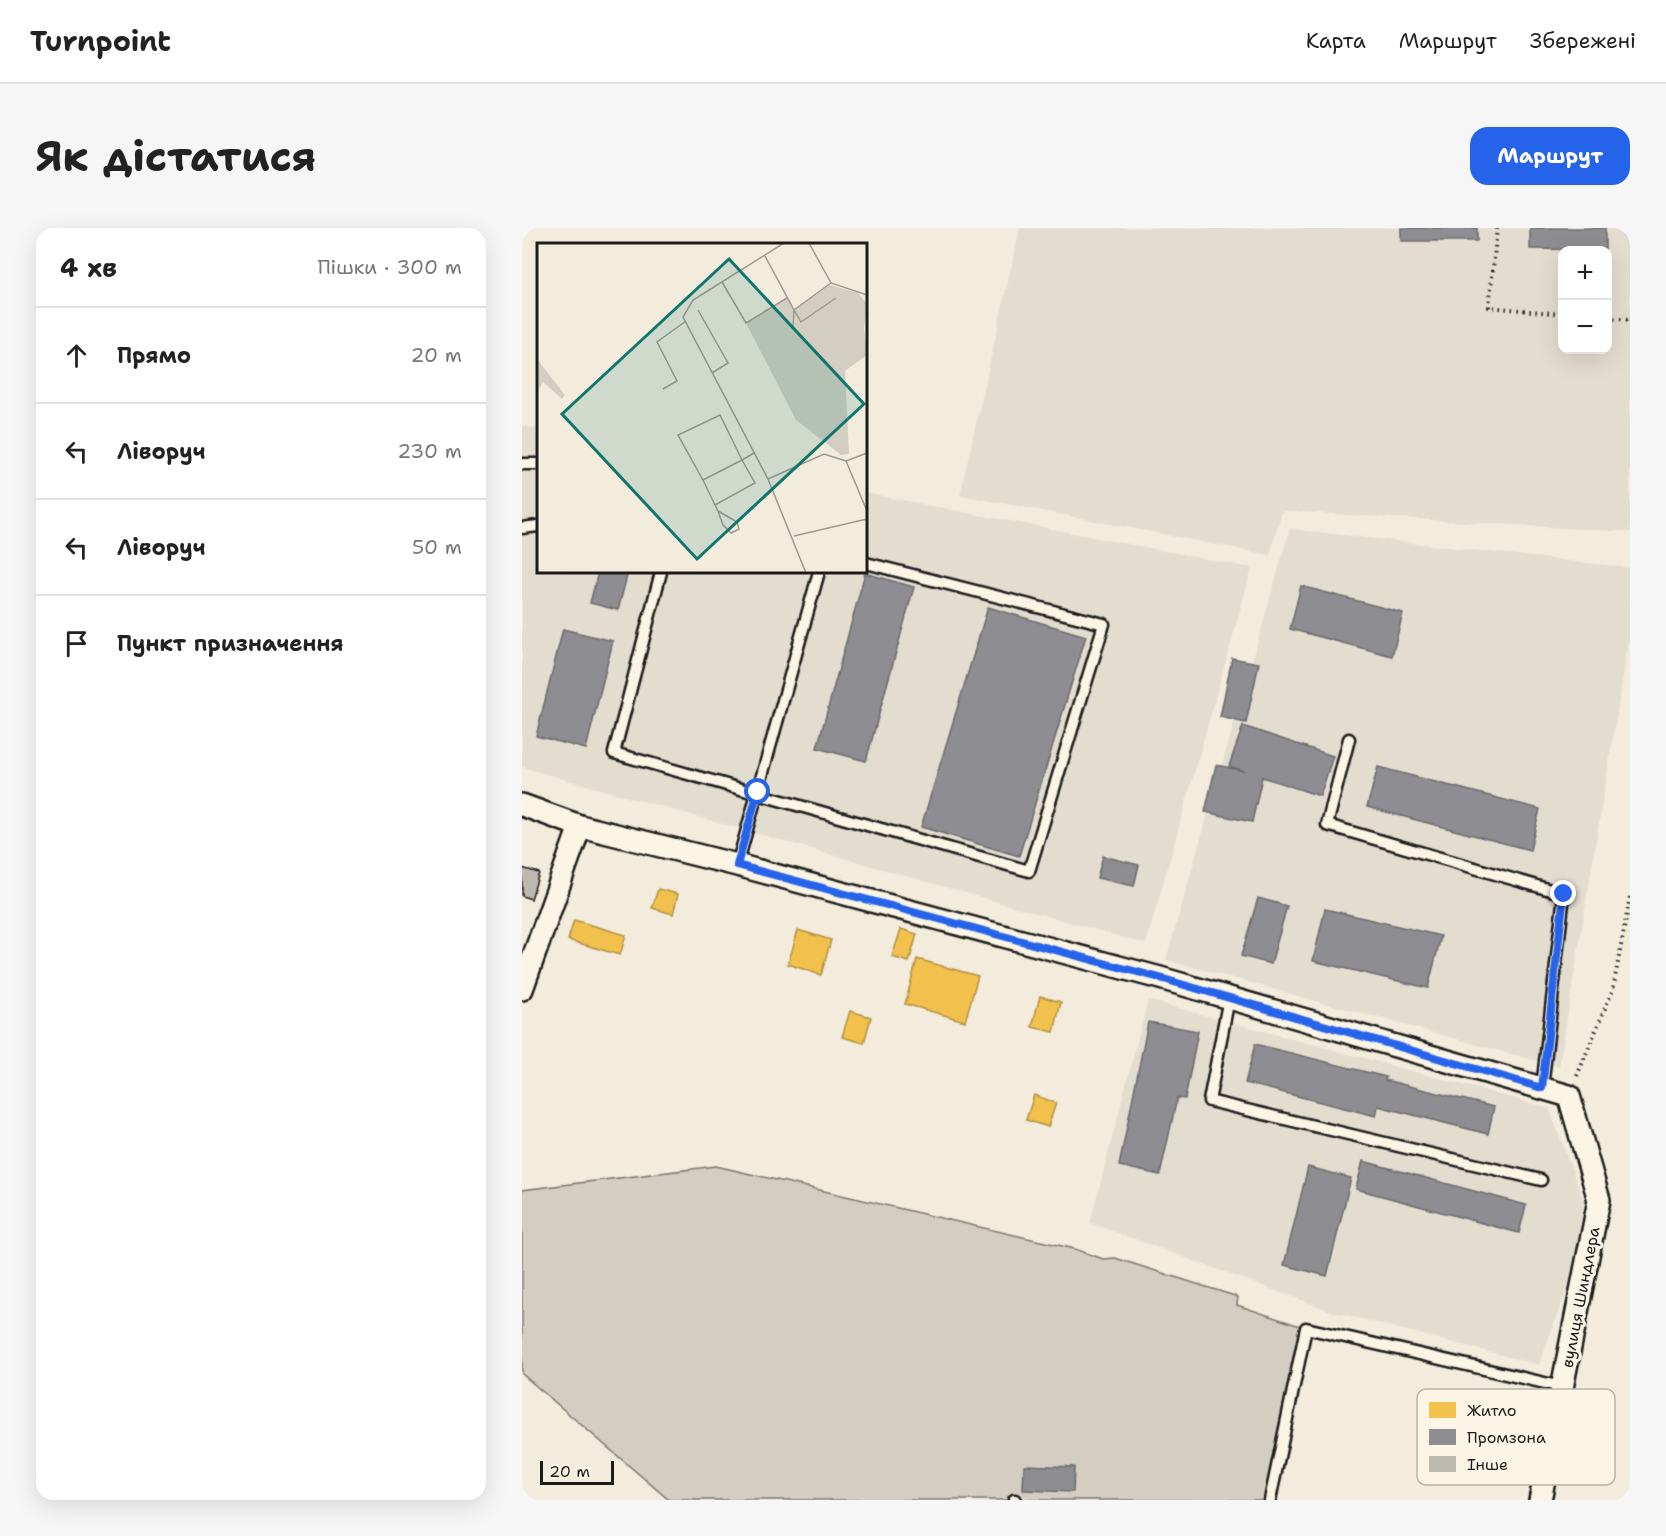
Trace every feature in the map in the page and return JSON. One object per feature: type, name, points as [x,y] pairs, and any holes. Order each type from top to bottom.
[{"type":"street","points":[[522,805],[580,826],[737,865],[1229,998],[1569,1096]]},
{"type":"street","points":[[522,989],[580,826]]},
{"type":"street","name":"вулиця Шиндлера","points":[[1562,1387],[1599,1200],[1569,1096]]},
{"type":"street","name":"вулиця Шиндлера","points":[[1540,1500],[1543,1485]]},
{"type":"lane","points":[[522,528],[537,526]]},
{"type":"lane","points":[[661,573],[614,753],[758,792],[1029,871],[1104,624],[867,563]]},
{"type":"lane","points":[[737,865],[819,573]]},
{"type":"lane","points":[[1349,739],[1327,825],[1564,894],[1542,1088]]},
{"type":"lane","points":[[1229,998],[1209,1101],[1541,1180]]},
{"type":"lane","points":[[1270,1500],[1306,1328],[1562,1387]]},
{"type":"path","points":[[1497,228],[1489,307],[1558,314]]},
{"type":"path","points":[[1612,318],[1630,320]]},
{"type":"path","points":[[1569,1096],[1613,989],[1630,897]]},
{"type":"shaded area","points":[[1020,228],[1630,228],[1630,532],[1282,511],[1270,555],[960,495]]},
{"type":"shaded area","points":[[522,426],[537,429],[537,573],[867,573],[867,493],[1252,568],[1146,944],[522,767]]},
{"type":"shaded area","points":[[1290,529],[1630,568],[1630,634],[1559,1067],[1166,960]]},
{"type":"shaded area","points":[[1148,1000],[1549,1108],[1584,1202],[1572,1275],[1539,1365],[1334,1312],[1090,1223]]},
{"type":"shaded area","points":[[716,1166],[1075,1249],[1103,1259],[1115,1258],[1238,1297],[1237,1305],[1306,1328],[1270,1500],[669,1500],[522,1374],[522,1190]]},
{"type":"building: Житло","points":[[658,889],[678,894],[673,914],[652,908]]},
{"type":"building: Житло","points":[[574,920],[626,935],[620,955],[568,940]]},
{"type":"building: Житло","points":[[901,929],[917,934],[909,962],[892,957]]},
{"type":"building: Житло","points":[[798,930],[831,940],[821,975],[788,964]]},
{"type":"building: Житло","points":[[917,959],[978,976],[965,1021],[905,1004]]},
{"type":"building: Житло","points":[[1040,996],[1061,1002],[1054,1032],[1032,1027]]},
{"type":"building: Житло","points":[[850,1011],[871,1017],[864,1043],[842,1037]]},
{"type":"building: Житло","points":[[1034,1095],[1056,1103],[1048,1127],[1026,1120]]},
{"type":"building: Промзона","points":[[1401,228],[1477,228],[1477,241],[1401,241]]},
{"type":"building: Промзона","points":[[1530,228],[1605,228],[1605,246],[1558,246],[1558,249],[1530,249]]},
{"type":"building: Промзона","points":[[598,573],[628,573],[618,610],[590,603]]},
{"type":"building: Промзона","points":[[865,573],[914,587],[866,761],[817,748]]},
{"type":"building: Промзона","points":[[1301,586],[1403,613],[1392,656],[1290,629]]},
{"type":"building: Промзона","points":[[988,607],[1086,636],[1019,856],[921,827]]},
{"type":"building: Промзона","points":[[563,629],[613,641],[586,749],[536,736]]},
{"type":"building: Промзона","points":[[1232,658],[1259,663],[1246,723],[1220,717]]},
{"type":"building: Промзона","points":[[1243,726],[1333,756],[1320,796],[1262,777],[1252,822],[1205,812],[1216,765],[1244,771],[1229,766]]},
{"type":"building: Промзона","points":[[1378,767],[1540,809],[1530,850],[1367,807]]},
{"type":"building: Промзона","points":[[1103,856],[1139,865],[1134,886],[1097,878]]},
{"type":"building: Промзона","points":[[1258,898],[1287,906],[1271,964],[1241,956]]},
{"type":"building: Промзона","points":[[1325,909],[1441,936],[1428,988],[1313,961]]},
{"type":"building: Промзона","points":[[1148,1022],[1198,1031],[1185,1099],[1177,1098],[1160,1175],[1119,1166]]},
{"type":"building: Промзона","points":[[1255,1044],[1494,1107],[1488,1134],[1378,1106],[1376,1116],[1245,1083]]},
{"type":"building: Промзона","points":[[1363,1161],[1526,1205],[1519,1233],[1356,1189]]},
{"type":"building: Промзона","points":[[1308,1167],[1351,1178],[1327,1276],[1284,1265]]},
{"type":"building: Промзона","points":[[1024,1465],[1074,1467],[1073,1492],[1023,1490]]},
{"type":"building: Інше","points":[[522,868],[539,873],[531,899],[522,896]]},
{"type":"route","points":[[758,792],[737,865],[1160,978],[1542,1088],[1564,894]]}]
